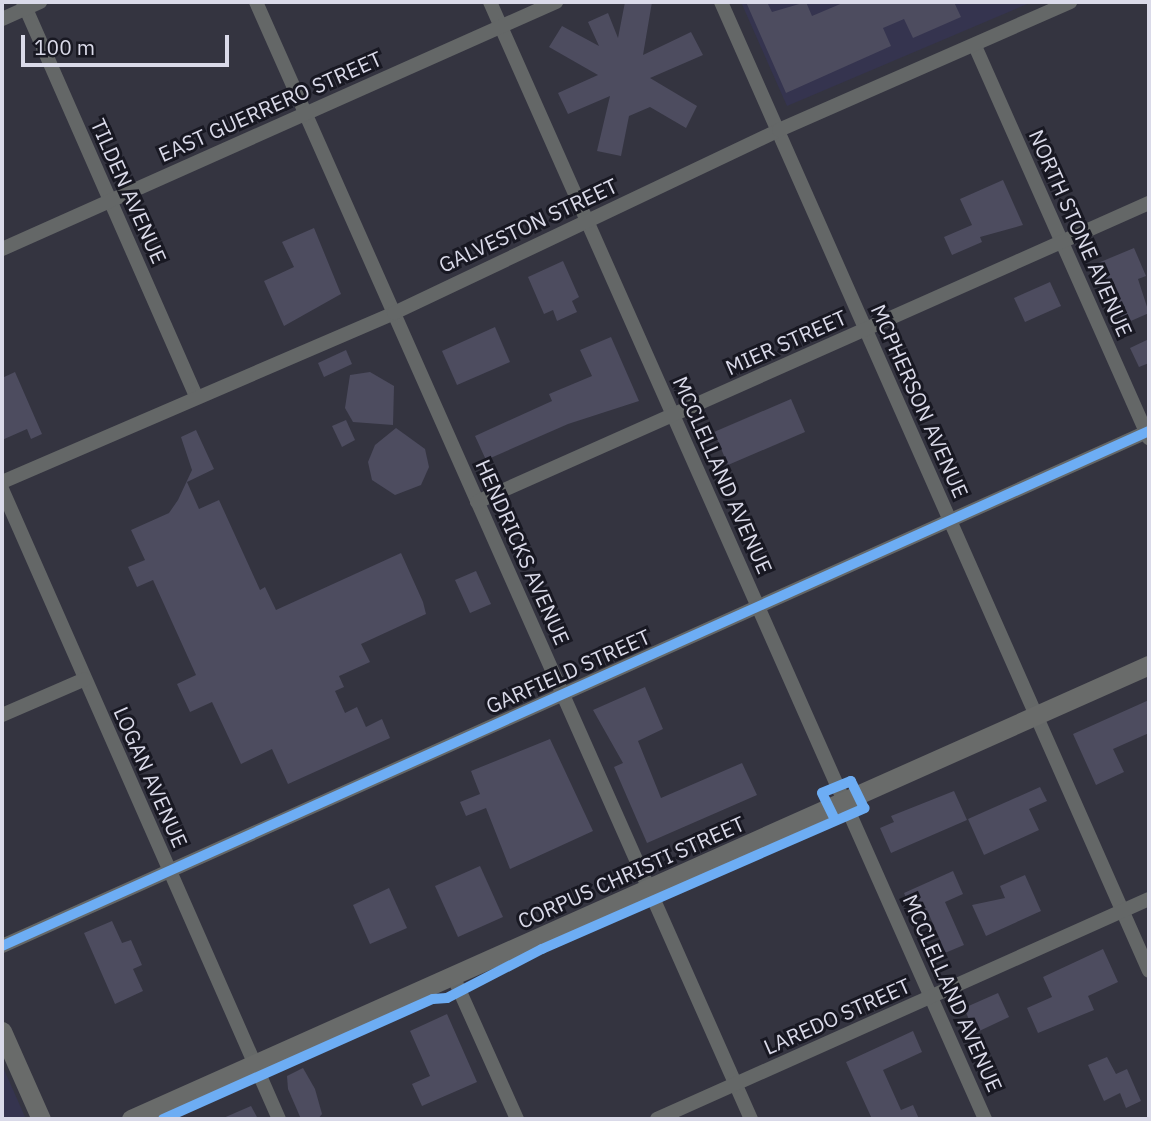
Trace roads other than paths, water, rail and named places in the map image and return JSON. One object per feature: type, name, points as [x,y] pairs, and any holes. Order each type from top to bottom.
[{"type":"main road","name":"CORPUS CHRISTI STREET","points":[[131,1119],[1149,666]]},
{"type":"main road","points":[[2,1031],[41,1119]]},
{"type":"street","points":[[2,19],[24,5],[40,2]]},
{"type":"street","name":"HENDRICKS AVENUE","points":[[256,2],[751,1119]]},
{"type":"street","name":"MCCLELLAND AVENUE","points":[[490,2],[985,1119]]},
{"type":"street","name":"EAST GUERRERO STREET","points":[[2,249],[556,2]]},
{"type":"street","name":"MCPHERSON AVENUE","points":[[721,2],[1149,971]]},
{"type":"street","name":"GALVESTON STREET","points":[[2,482],[394,313],[779,130],[1070,2]]},
{"type":"street","name":"TILDEN AVENUE","points":[[24,5],[196,397]]},
{"type":"street","name":"NORTH STONE AVENUE","points":[[975,46],[1148,434]]},
{"type":"street","name":"MIER STREET","points":[[477,502],[1149,203]]},
{"type":"street","name":"GARFIELD STREET","points":[[2,946],[1148,434]]},
{"type":"street","name":"LOGAN AVENUE","points":[[2,489],[279,1119]]},
{"type":"street","points":[[2,715],[85,678]]},
{"type":"street","name":"LAREDO STREET","points":[[657,1119],[1149,899]]},
{"type":"street","points":[[453,976],[517,1119]]}]
